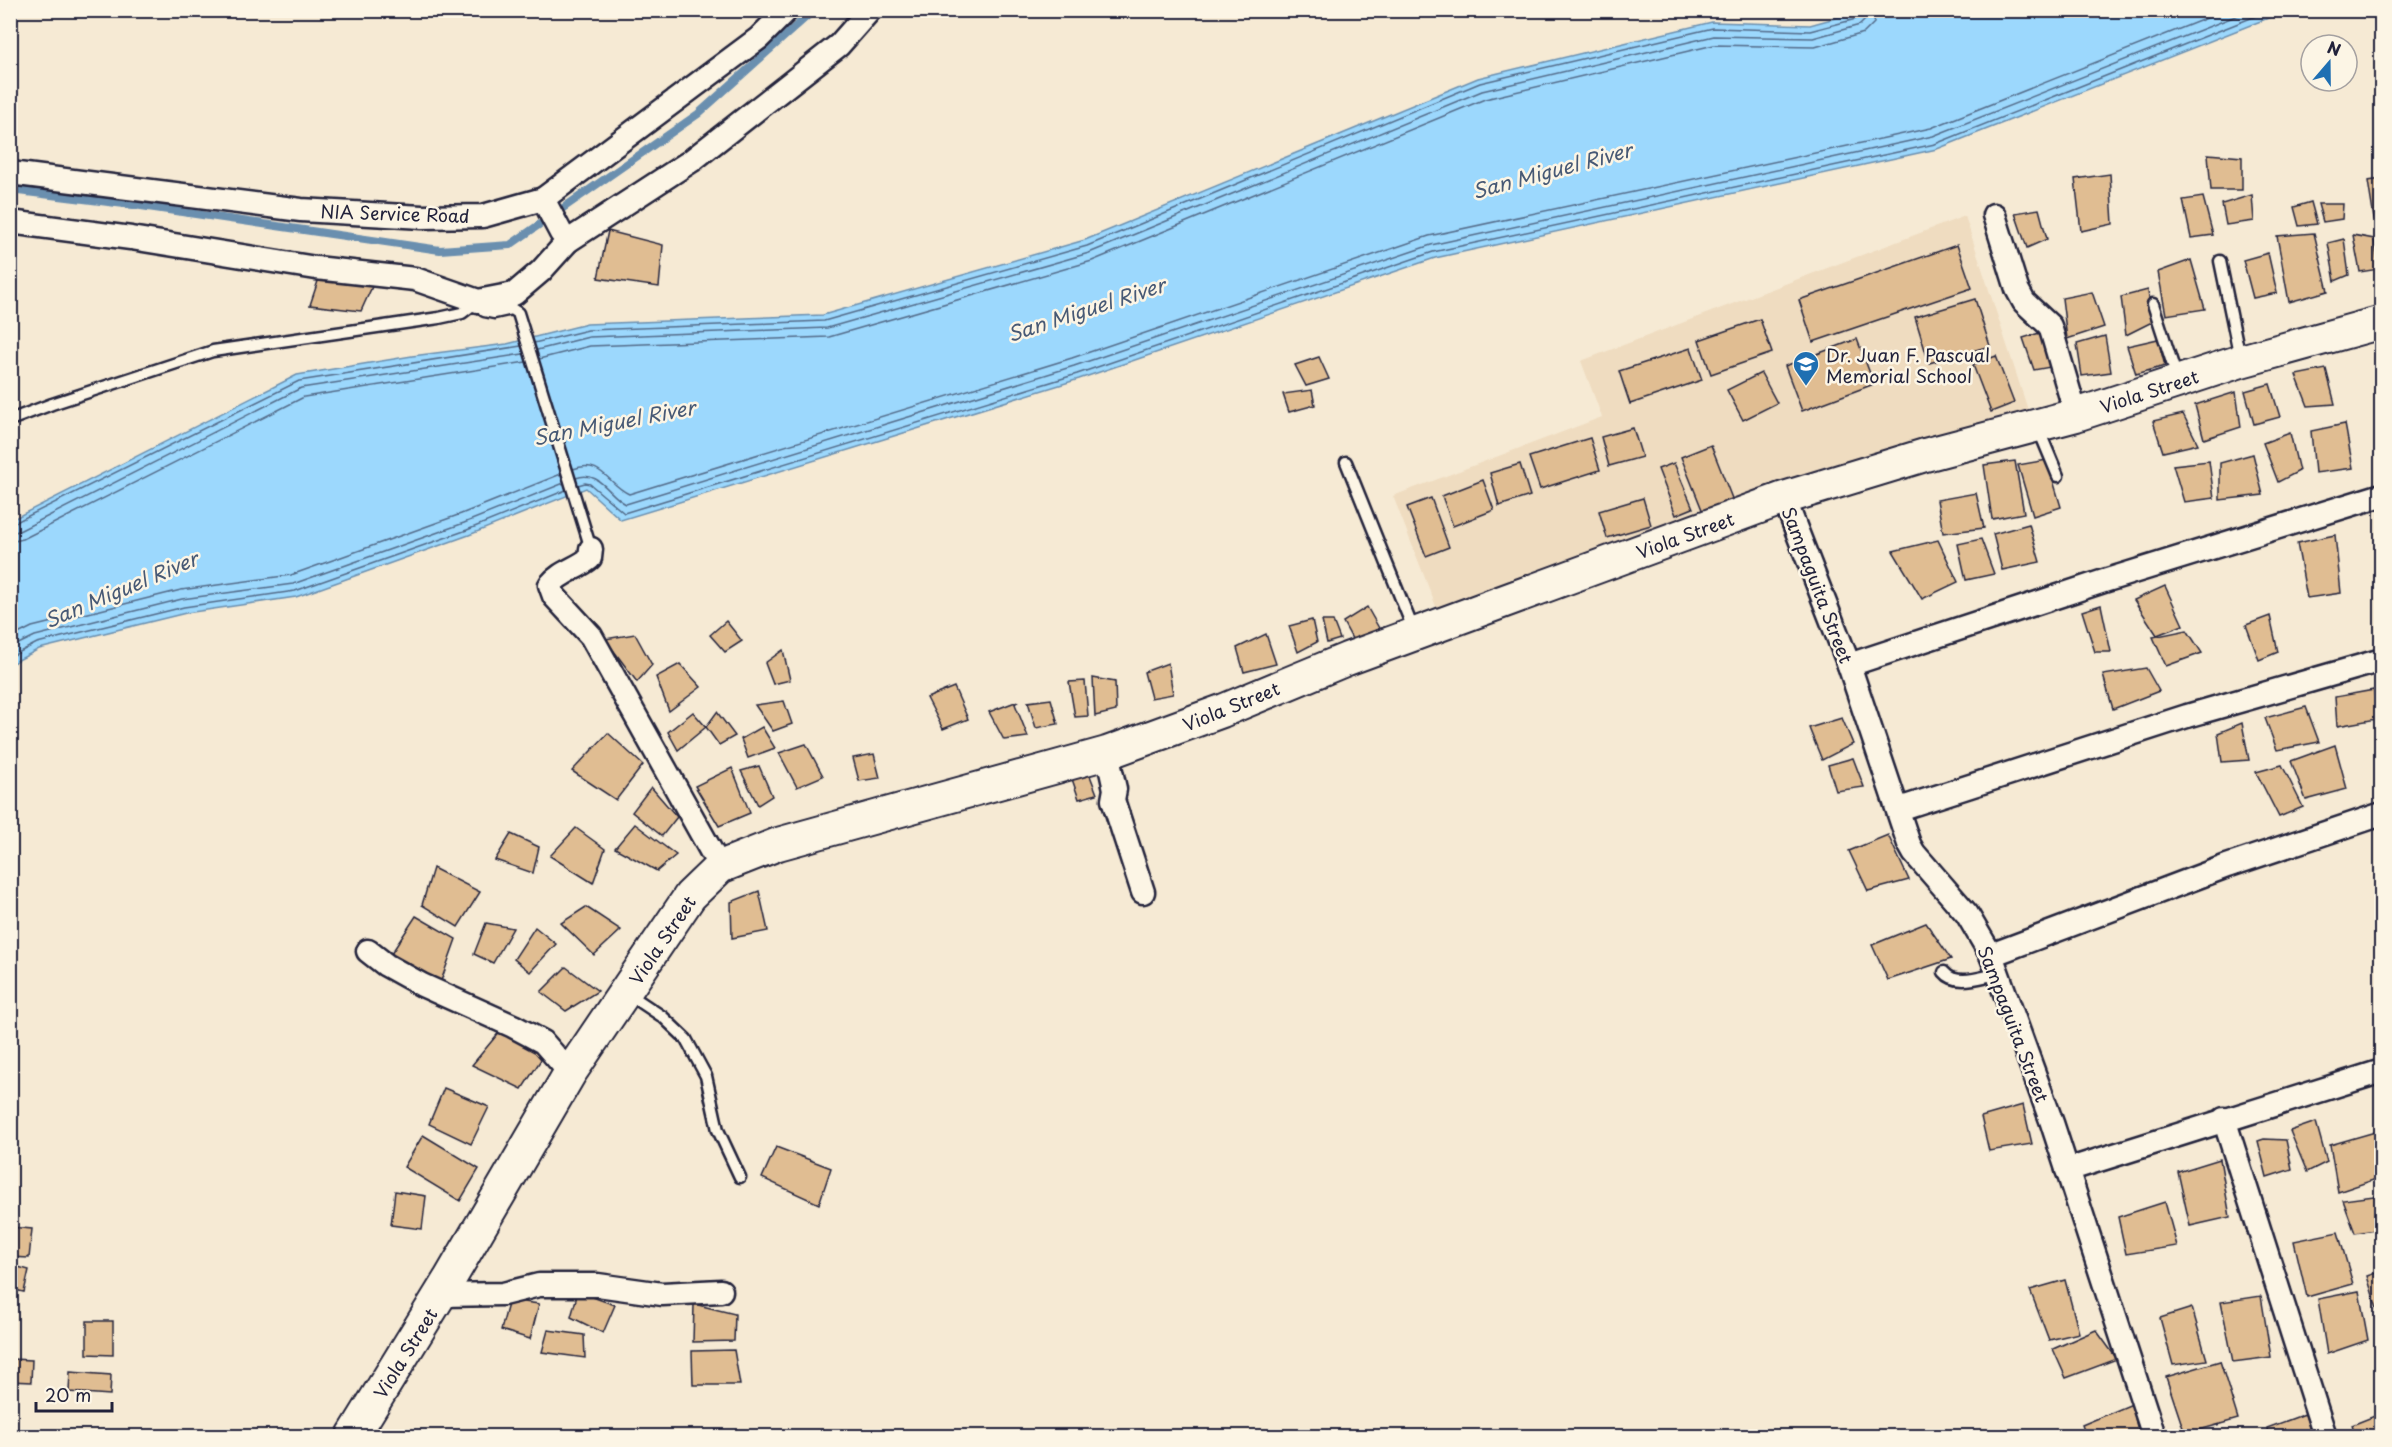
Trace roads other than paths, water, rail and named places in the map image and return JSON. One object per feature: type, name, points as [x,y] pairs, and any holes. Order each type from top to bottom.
[{"type":"street","name":"NIA Service Road","points":[[10,173],[301,210],[422,217],[483,216],[544,203],[759,38],[787,10]]},
{"type":"street","points":[[10,222],[131,238],[316,268],[415,279],[478,301],[514,294],[541,271],[564,237],[691,161],[839,45],[870,10]]},
{"type":"street","points":[[544,203],[564,237]]},
{"type":"street","points":[[1994,215],[2017,289],[2024,302],[2050,326],[2076,415]]},
{"type":"street","name":"Viola Street","points":[[353,1437],[440,1295],[570,1073],[690,896],[720,867],[778,844],[1107,753],[1222,711],[1347,659],[1784,498],[1925,455],[2076,415],[2241,361],[2382,322]]},
{"type":"street","points":[[1849,664],[2116,577],[2382,495]]},
{"type":"street","name":"Sampaguita Street","points":[[1784,498],[1849,664],[1914,854],[1967,914],[1994,965],[2067,1170],[2154,1437]]},
{"type":"street","points":[[591,549],[591,558],[584,564],[556,577],[550,585],[554,596],[591,636],[720,867]]},
{"type":"street","points":[[1899,808],[2187,717],[2382,660]]},
{"type":"street","points":[[1107,753],[1115,789],[1113,800],[1143,892]]},
{"type":"street","points":[[1994,965],[2227,866],[2382,814]]},
{"type":"street","points":[[368,951],[386,965],[422,985],[543,1042],[570,1073]]},
{"type":"street","points":[[2067,1170],[2382,1071]]},
{"type":"street","points":[[2224,1119],[2325,1437]]},
{"type":"street","points":[[440,1295],[503,1294],[539,1285],[598,1285],[662,1294],[721,1291]]},
{"type":"lane","points":[[2220,261],[2241,361]]},
{"type":"lane","points":[[10,420],[213,351],[439,318],[462,313],[478,301],[484,311],[494,313],[512,309],[518,313],[591,549]]},
{"type":"lane","points":[[2152,304],[2178,382]]},
{"type":"lane","points":[[2037,425],[2058,476]]},
{"type":"lane","points":[[1346,462],[1415,634]]},
{"type":"lane","points":[[1944,972],[1956,981],[1994,965]]},
{"type":"lane","points":[[626,993],[663,1017],[686,1040],[706,1076],[718,1130],[740,1177]]},
{"type":"water","name":"San Miguel River","points":[[1864,10],[2286,11],[1937,149],[1435,258],[1079,379],[621,520],[586,488],[469,535],[296,597],[186,613],[39,649],[11,664],[11,520],[297,375],[412,356],[507,344],[587,324],[823,315],[1085,240],[1478,78],[1712,22],[1810,25]]},
{"type":"waterway","points":[[10,190],[141,206],[440,250],[510,245],[698,114],[814,10]]},
{"type":"place","name":"Dr. Juan F. Pascual Memorial School","points":[[1806,387]]}]
